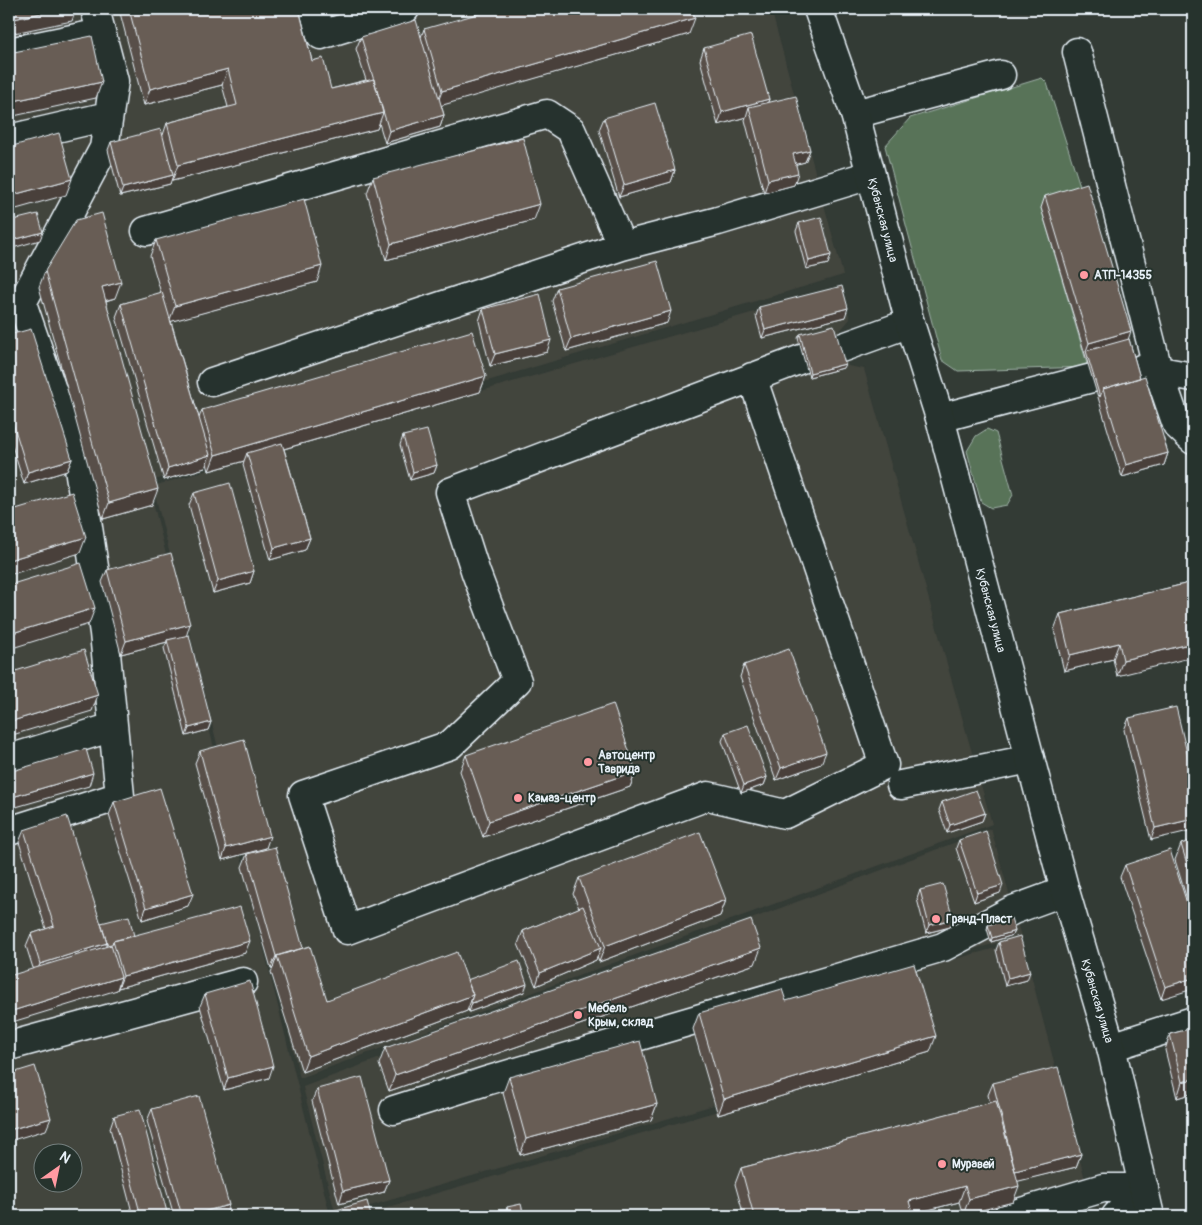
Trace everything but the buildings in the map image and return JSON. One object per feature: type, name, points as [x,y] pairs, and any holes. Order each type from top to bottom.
[{"type":"main road","points":[[314,9],[321,34],[405,9]]},
{"type":"main road","name":"Кубанская улица","points":[[818,9],[855,114],[910,323],[940,418],[1065,891],[1112,1047],[1150,1216]]},
{"type":"main road","points":[[9,52],[98,21],[114,81],[104,148],[16,315],[78,468],[104,633],[120,796],[9,831]]},
{"type":"main road","points":[[1077,52],[1146,368],[1177,425],[1193,440]]},
{"type":"main road","points":[[855,114],[1001,75]]},
{"type":"main road","points":[[146,232],[547,114],[571,130],[622,246]]},
{"type":"main road","points":[[9,139],[108,116]]},
{"type":"main road","points":[[212,382],[622,246],[718,221],[870,175]]},
{"type":"main road","points":[[838,349],[910,323]]},
{"type":"main road","points":[[752,377],[884,765],[785,814],[708,796],[347,930],[304,795],[450,745],[517,682],[476,573],[450,492],[752,377],[804,358]]},
{"type":"main road","points":[[1146,368],[1193,376]]},
{"type":"main road","points":[[940,418],[1092,378]]},
{"type":"main road","points":[[9,759],[113,727]]},
{"type":"main road","points":[[901,785],[1030,759]]},
{"type":"main road","points":[[394,1110],[495,1078],[943,947],[1014,910],[1065,891]]},
{"type":"main road","points":[[9,1046],[243,982]]},
{"type":"main road","points":[[1112,1047],[1193,1022]]},
{"type":"main road","points":[[1008,1216],[1103,1188],[1144,1188]]},
{"type":"main road","points":[[1116,1216],[1144,1188]]},
{"type":"shaded area","points":[[9,9],[771,9],[843,275],[148,482],[330,1216],[9,1216]]},
{"type":"shaded area","points":[[841,287],[850,319],[838,333],[848,366],[864,369],[992,824],[300,1078],[153,486]]},
{"type":"shaded area","points":[[991,829],[1021,937],[902,967],[918,1045],[336,1216],[303,1087]]},
{"type":"shaded area","points":[[1022,941],[1092,1206],[1049,1216],[373,1216],[372,1212],[927,1050],[914,970]]},
{"type":"green space","points":[[1042,78],[1047,83],[1083,195],[1041,208],[1088,367],[958,371],[942,360],[885,146],[910,118]]},
{"type":"green space","points":[[987,429],[996,433],[1013,495],[1007,505],[991,508],[981,502],[967,451],[976,436]]},
{"type":"place","name":"АТП-14355","points":[[1084,275]]},
{"type":"place","name":"Автоцентр Таврида","points":[[588,762]]},
{"type":"place","name":"Камаз-центр","points":[[518,798]]},
{"type":"place","name":"Гранд-Пласт","points":[[936,919]]},
{"type":"place","name":"Мебель Крым, склад","points":[[578,1015]]},
{"type":"place","name":"Муравей","points":[[942,1164]]}]
